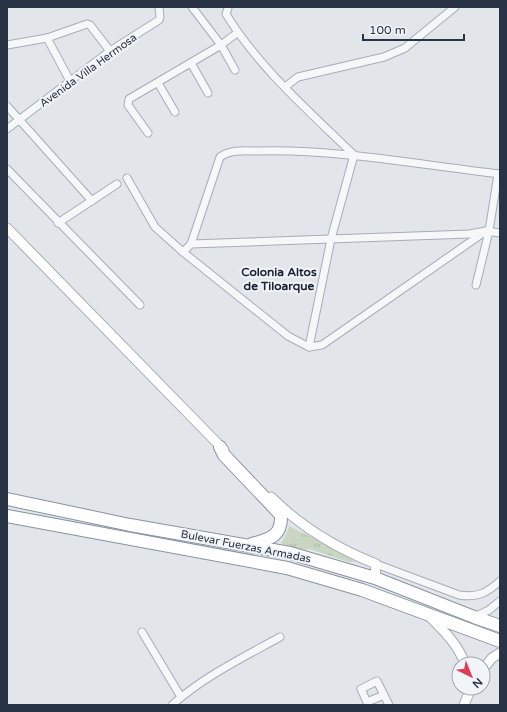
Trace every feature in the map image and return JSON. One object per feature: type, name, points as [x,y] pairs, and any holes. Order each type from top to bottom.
[{"type":"highway","points":[[220,447],[224,455],[281,515],[280,529],[274,536],[248,545]]},
{"type":"highway","name":"Bulevar Fuerzas Armadas","points":[[7,499],[108,523],[290,553],[375,578],[500,626]]},
{"type":"highway","points":[[7,508],[108,523]]},
{"type":"highway","name":"Bulevar Fuerzas Armadas","points":[[7,516],[287,568],[333,580],[500,641]]},
{"type":"highway","points":[[7,521],[27,520]]},
{"type":"street","name":"Avenida Villa Hermosa","points":[[7,129],[110,51],[159,20],[159,7]]},
{"type":"street","points":[[192,7],[221,45],[235,70]]},
{"type":"street","points":[[286,87],[298,77],[384,57],[405,48],[455,7]]},
{"type":"street","points":[[228,8],[226,14],[237,33],[286,87],[354,155]]},
{"type":"street","points":[[7,45],[47,38],[87,24],[90,25],[110,51]]},
{"type":"street","points":[[148,133],[127,102],[221,45],[237,33]]},
{"type":"street","points":[[47,38],[70,81]]},
{"type":"street","points":[[191,63],[208,93]]},
{"type":"street","points":[[158,83],[175,112]]},
{"type":"street","points":[[7,106],[92,201]]},
{"type":"street","points":[[183,252],[191,244],[220,157],[224,154],[230,152],[292,150],[354,155],[499,174],[476,285]]},
{"type":"street","points":[[310,347],[331,239],[354,155]]},
{"type":"street","points":[[7,169],[58,223],[140,305]]},
{"type":"street","points":[[127,178],[155,227],[183,252],[288,336],[310,347],[322,345],[488,231]]},
{"type":"street","points":[[58,223],[117,184]]},
{"type":"street","points":[[7,228],[220,447],[278,504],[310,530],[348,553],[459,595],[468,597],[484,594],[500,581]]},
{"type":"street","points":[[191,244],[469,234],[488,231],[500,233]]},
{"type":"street","points":[[375,578],[376,564]]},
{"type":"street","points":[[474,617],[489,610],[500,601]]},
{"type":"street","points":[[426,613],[454,642],[463,656]]},
{"type":"street","points":[[142,632],[181,697]]},
{"type":"street","points":[[172,705],[181,697],[280,636]]},
{"type":"street","points":[[491,659],[500,653]]},
{"type":"street","points":[[384,695],[389,705]]},
{"type":"green space","points":[[289,526],[338,550],[356,562],[349,562],[310,549],[296,550],[281,543]]},
{"type":"district","name":"Colonia Altos de Tiloarque","points":[[279,279]]}]
